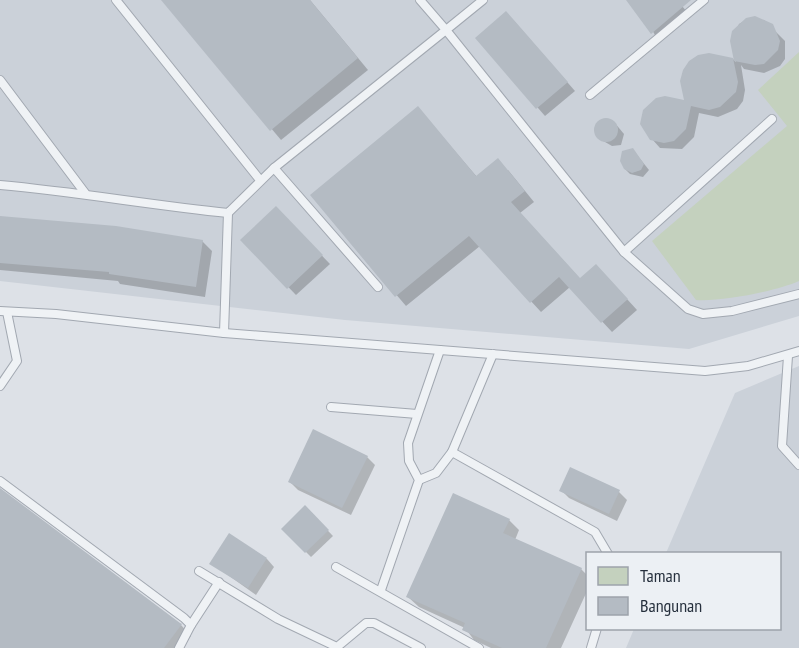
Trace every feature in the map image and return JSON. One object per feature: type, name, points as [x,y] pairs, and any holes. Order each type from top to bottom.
[{"type":"lane","points":[[116,0],[260,180]]},
{"type":"lane","points":[[420,0],[624,252],[688,309],[703,314],[762,304],[799,294]]},
{"type":"lane","points":[[224,333],[228,213],[274,168],[483,0]]},
{"type":"lane","points":[[590,95],[704,0]]},
{"type":"lane","points":[[0,80],[85,193]]},
{"type":"lane","points":[[624,252],[772,119]]},
{"type":"lane","points":[[274,168],[378,287]]},
{"type":"lane","points":[[0,185],[85,193],[129,203],[228,213]]},
{"type":"lane","points":[[0,386],[17,361],[4,311],[56,314],[224,333],[705,371],[748,366],[799,351]]},
{"type":"lane","points":[[381,590],[418,480],[409,461],[408,443],[440,350]]},
{"type":"lane","points":[[418,480],[436,473],[452,452],[492,354]]},
{"type":"lane","points":[[788,356],[782,446],[799,465]]},
{"type":"lane","points":[[331,407],[417,414]]},
{"type":"lane","points":[[452,452],[596,532],[607,552]]},
{"type":"lane","points":[[0,481],[191,625]]},
{"type":"lane","points":[[336,567],[381,590],[479,648]]},
{"type":"lane","points":[[199,571],[278,619],[338,646],[366,623],[374,623],[421,648]]},
{"type":"lane","points":[[179,648],[219,582]]},
{"type":"lane","points":[[591,648],[596,630]]},
{"type":"shaded area","points":[[0,0],[799,0],[799,316],[689,349],[345,320],[0,281]]},
{"type":"shaded area","points":[[799,366],[799,648],[626,648],[634,630],[781,630],[781,552],[666,552],[735,393]]},
{"type":"green space","points":[[799,52],[799,281],[748,295],[696,300],[652,241],[787,126],[758,90]]},
{"type":"building","points":[[161,0],[310,0],[358,58],[270,131]]},
{"type":"building","points":[[626,0],[691,0],[651,34]]},
{"type":"building","points":[[506,11],[568,82],[536,109],[475,38]]},
{"type":"building","points":[[755,16],[773,24],[780,41],[778,50],[764,64],[755,65],[734,61],[730,41],[732,31],[746,18]]},
{"type":"building","points":[[709,53],[733,58],[738,82],[736,92],[720,107],[709,110],[691,106],[686,129],[674,141],[664,143],[650,140],[640,124],[643,110],[656,98],[665,96],[684,100],[680,81],[683,70],[689,61],[698,55]]},
{"type":"building","points":[[418,106],[476,176],[498,158],[525,191],[511,202],[580,278],[596,264],[628,299],[601,323],[559,277],[530,303],[469,236],[395,297],[310,195]]},
{"type":"building","points":[[606,118],[615,121],[618,130],[615,139],[606,142],[597,139],[594,130],[597,121]]},
{"type":"building","points":[[633,148],[644,164],[641,170],[632,173],[624,169],[620,161],[622,151]]},
{"type":"building","points":[[276,206],[323,255],[287,289],[240,240]]},
{"type":"building","points":[[0,216],[116,226],[203,240],[196,287],[109,274],[109,272],[0,263]]},
{"type":"building","points":[[313,429],[368,456],[342,508],[288,482]]},
{"type":"building","points":[[570,467],[620,490],[609,514],[559,491]]},
{"type":"building","points":[[0,488],[182,624],[164,648],[0,648]]},
{"type":"building","points":[[453,493],[510,519],[503,533],[582,568],[546,648],[502,648],[462,630],[465,623],[406,597]]},
{"type":"building","points":[[305,505],[329,530],[305,553],[281,529]]},
{"type":"building","points":[[229,533],[267,558],[248,588],[209,564]]}]
